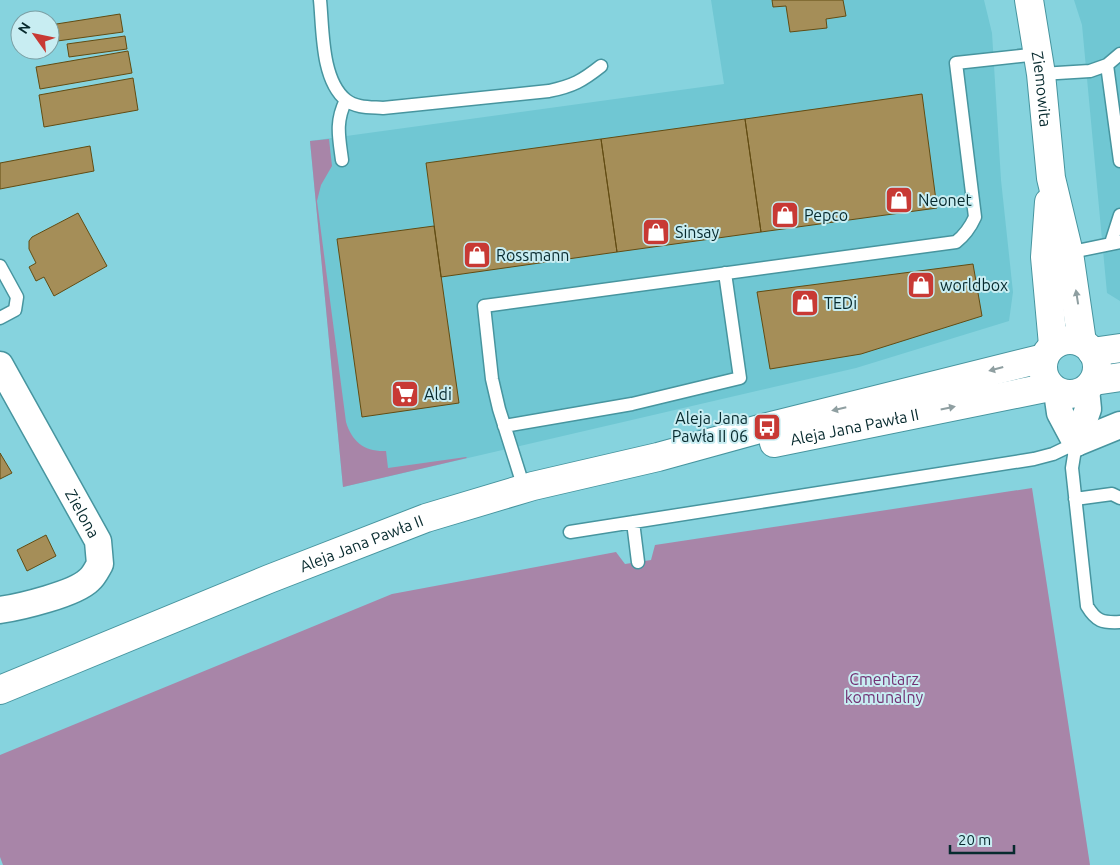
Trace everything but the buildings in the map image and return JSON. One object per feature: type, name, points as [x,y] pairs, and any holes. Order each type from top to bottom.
[{"type":"main road","name":"Ziemowita","points":[[1029,0],[1040,64],[1057,255],[1048,352]]},
{"type":"main road","name":"Ziemowita","points":[[1057,255],[1087,347]]},
{"type":"main road","name":"Aleja Jana Pawła II","points":[[0,690],[269,578],[426,518],[524,488],[658,457],[767,426],[1048,352],[1067,340],[1087,347],[1120,348]]},
{"type":"main road","points":[[1087,347],[1097,366],[1100,382]]},
{"type":"main road","points":[[1048,352],[1042,366],[1043,373],[1053,389]]},
{"type":"main road","name":"Aleja Jana Pawła II","points":[[658,457],[770,444],[1053,389],[1072,395],[1100,382]]},
{"type":"main road","name":"Aleja Jana Pawła II","points":[[0,674],[75,659]]},
{"type":"street","name":"Zielona","points":[[0,365],[98,541],[100,564],[89,581],[72,590],[17,607],[0,610]]},
{"type":"street","points":[[1076,443],[1088,408],[1100,382]]},
{"type":"street","points":[[1053,389],[1060,414],[1076,443]]},
{"type":"street","points":[[1076,443],[1120,425]]},
{"type":"lane","points":[[320,0],[328,70],[335,88],[346,100],[363,107],[383,108],[550,91],[570,86],[586,78],[601,66]]},
{"type":"lane","points":[[524,488],[498,409],[492,379],[484,306],[956,242],[971,228],[975,217],[956,64],[1040,64],[1090,71],[1107,65],[1120,54]]},
{"type":"lane","points":[[1107,65],[1120,161]]},
{"type":"lane","points":[[342,160],[338,128],[339,113],[346,100]]},
{"type":"lane","points":[[1057,255],[1116,243],[1120,214]]},
{"type":"lane","points":[[0,266],[17,297],[15,310],[0,318]]},
{"type":"lane","points":[[504,426],[632,404],[740,378],[725,273]]},
{"type":"lane","points":[[1076,443],[1072,468],[1087,606],[1093,616],[1105,623],[1120,622]]},
{"type":"lane","points":[[570,532],[1034,459],[1053,454],[1076,443]]},
{"type":"lane","points":[[1075,499],[1112,494],[1120,498]]},
{"type":"lane","points":[[633,522],[638,562]]},
{"type":"shaded area","points":[[711,0],[984,0],[992,33],[1001,180],[1013,292],[1009,321],[856,368],[343,487],[310,141],[724,84]]},
{"type":"shaded area","points":[[1074,0],[1120,0],[1120,301],[1107,293],[1082,25]]},
{"type":"green space","points":[[329,139],[332,166],[321,185],[317,201],[346,422],[349,429],[356,440],[366,448],[386,451],[388,468],[467,458],[343,487],[310,141]]},
{"type":"green space","name":"Cmentarz komunalny","points":[[1032,488],[1090,865],[3,865],[0,857],[0,755],[392,594],[616,552],[625,564],[651,560],[655,545]]},
{"type":"place","name":"Neonet","points":[[899,200]]},
{"type":"place","name":"Pepco","points":[[785,215]]},
{"type":"place","name":"Sinsay","points":[[656,232]]},
{"type":"place","name":"Rossmann","points":[[477,255]]},
{"type":"place","name":"worldbox","points":[[921,285]]},
{"type":"place","name":"TEDi","points":[[805,303]]},
{"type":"place","name":"Aldi","points":[[405,394]]},
{"type":"place","name":"Aleja Jana Pawła II 06","points":[[767,427]]}]
